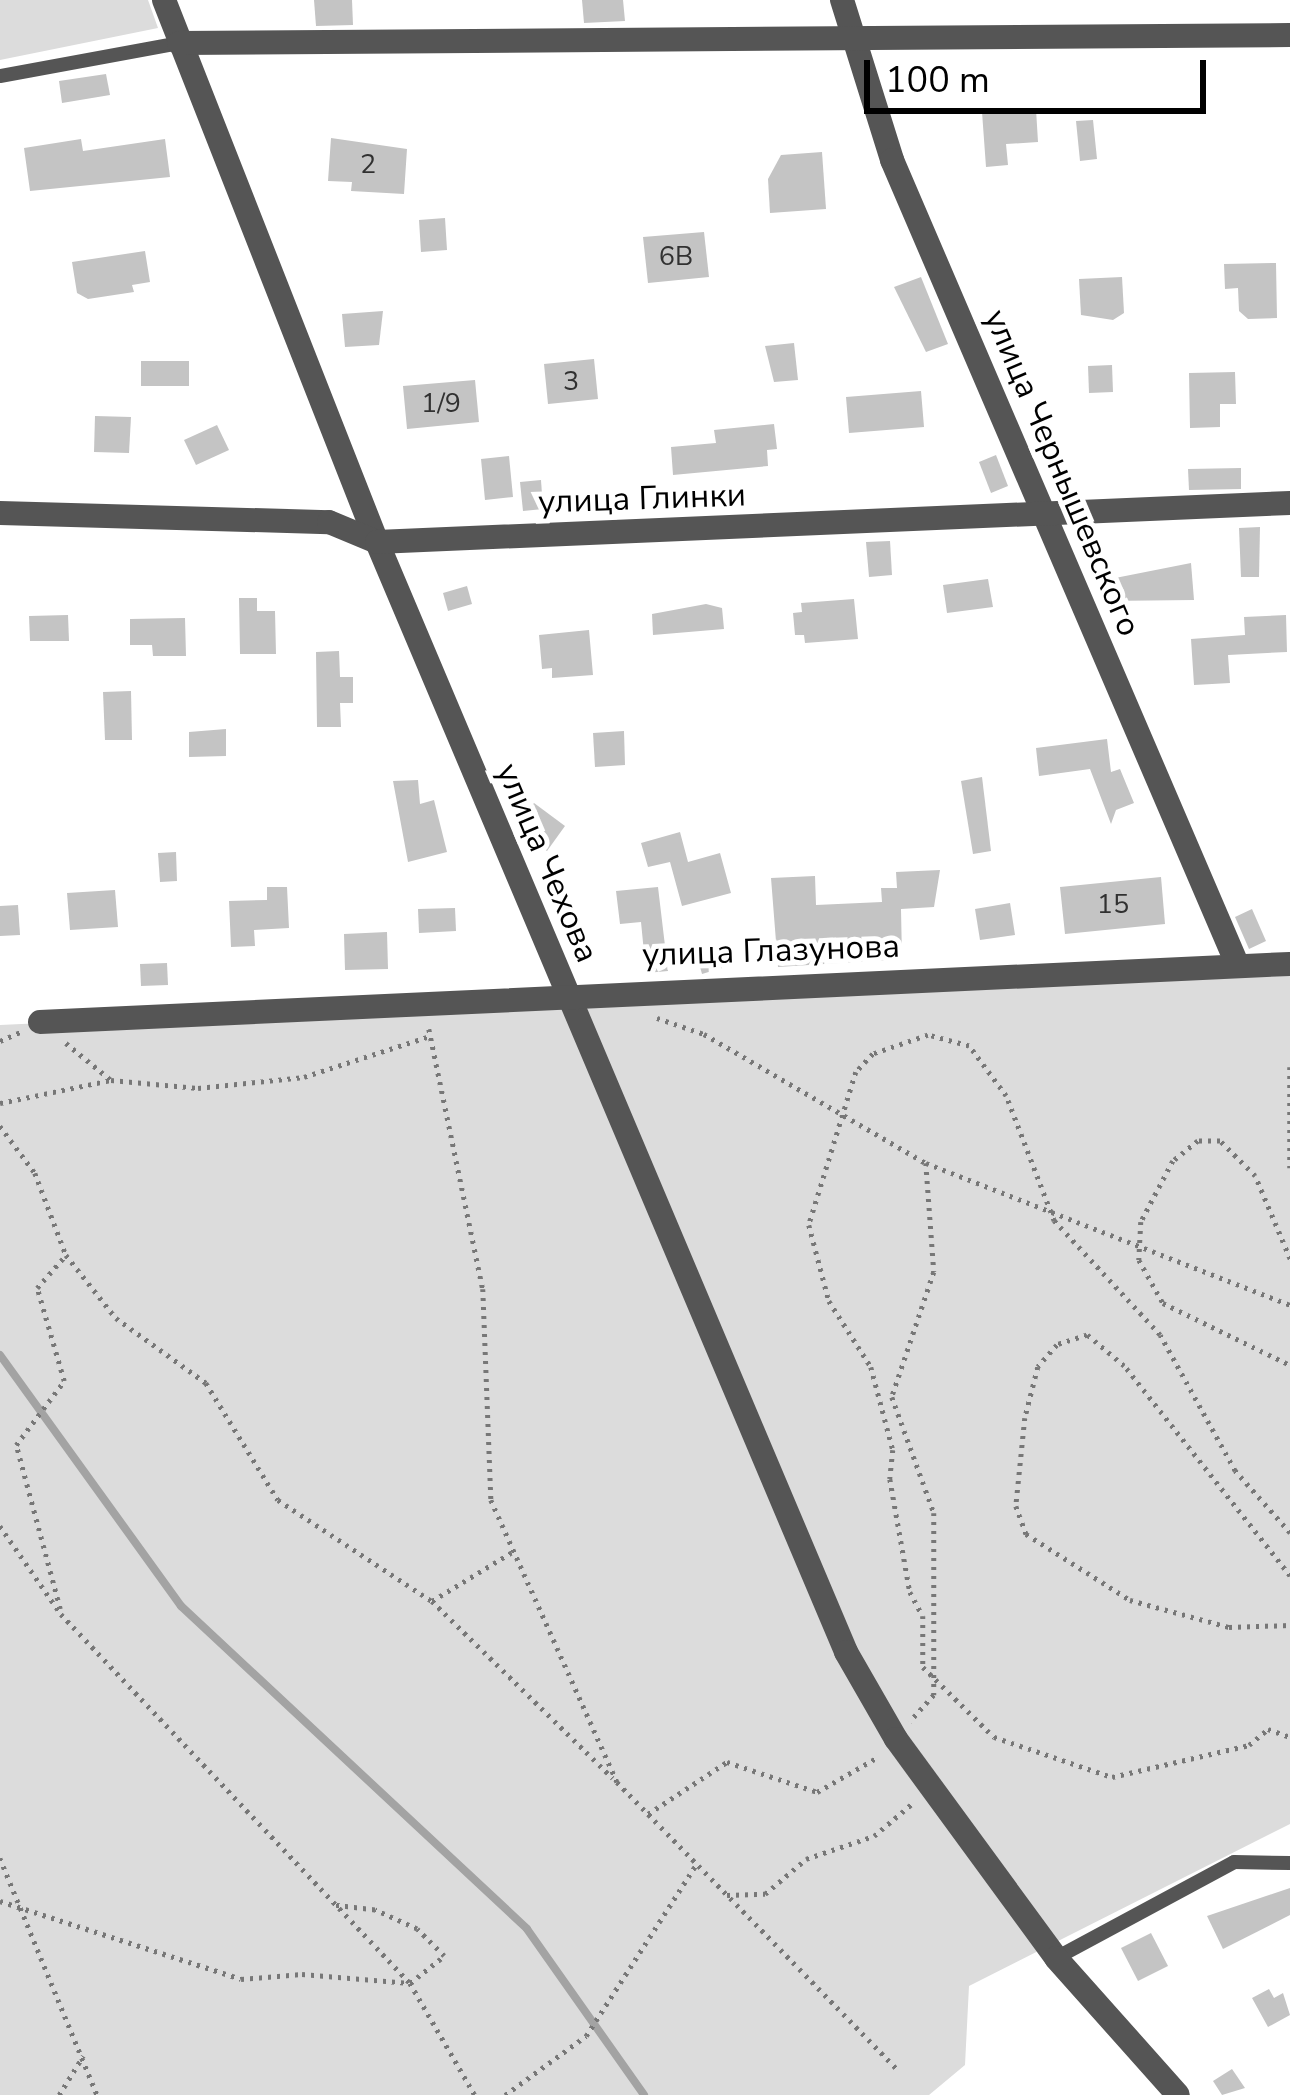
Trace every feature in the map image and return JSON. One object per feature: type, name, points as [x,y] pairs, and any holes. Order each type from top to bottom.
[{"type":"street","name":"улица Чехова","points":[[164,0],[376,542],[846,1652],[896,1739],[1056,1958],[1178,2095]]},
{"type":"street","name":"улица Чернышевского","points":[[842,0],[892,160],[1238,966]]},
{"type":"street","points":[[179,43],[853,43],[1290,35]]},
{"type":"street","name":"улица Глинки","points":[[0,513],[329,522],[376,542],[1290,503]]},
{"type":"street","name":"улица Глазунова","points":[[40,1022],[565,992],[1290,964]]},
{"type":"lane","points":[[0,76],[179,43]]},
{"type":"lane","points":[[1056,1958],[1234,1862],[1290,1863]]},
{"type":"path","points":[[639,1012],[704,1034],[926,1163],[1290,1305]]},
{"type":"path","points":[[40,1022],[111,1080]]},
{"type":"path","points":[[428,1022],[483,1289],[491,1500],[617,1782]]},
{"type":"path","points":[[1290,1533],[1235,1471],[1160,1335],[1082,1259],[1050,1211],[1006,1096],[969,1046],[928,1035],[899,1040],[856,1072],[820,1166],[809,1226],[835,1316],[872,1367],[893,1450],[890,1479],[910,1592],[923,1616],[923,1667],[994,1737],[1112,1777],[1249,1745],[1268,1729],[1290,1737]]},
{"type":"path","points":[[0,1102],[111,1080],[197,1088],[304,1077],[430,1036]]},
{"type":"path","points":[[1290,1067],[1290,1168]]},
{"type":"path","points":[[0,1126],[35,1173],[66,1256],[116,1318],[206,1383],[278,1500],[432,1600],[898,2071]]},
{"type":"path","points":[[1290,1259],[1255,1176],[1220,1141],[1198,1141],[1173,1161],[1141,1222],[1138,1246],[1144,1276],[1163,1303],[1290,1365]]},
{"type":"path","points":[[648,1814],[728,1762],[818,1792],[834,1789],[896,1739],[934,1694],[934,1513],[892,1396],[934,1272],[926,1163]]},
{"type":"path","points":[[61,1614],[16,1445],[27,1423],[60,1393],[64,1381],[37,1288],[66,1256]]},
{"type":"path","points":[[1290,1576],[1124,1366],[1088,1335],[1057,1345],[1038,1367],[1025,1418],[1016,1506],[1026,1534],[1130,1600],[1229,1627],[1290,1625]]},
{"type":"path","points":[[0,1526],[61,1614],[410,1983],[476,2095]]},
{"type":"path","points":[[432,1600],[514,1551]]},
{"type":"path","points":[[727,1895],[765,1894],[806,1859],[874,1837],[931,1787]]},
{"type":"path","points":[[0,1858],[97,2095]]},
{"type":"path","points":[[505,2095],[586,2036],[697,1863]]},
{"type":"path","points":[[0,1901],[241,1979],[302,1974],[410,1983],[444,1956],[417,1929],[375,1910],[332,1905]]},
{"type":"path","points":[[59,2095],[83,2056]]},
{"type":"shaded area","points":[[0,0],[148,0],[158,28],[0,60]]},
{"type":"shaded area","points":[[1290,965],[1290,1824],[969,1986],[965,2065],[929,2095],[0,2095],[0,1025]]},
{"type":"building","points":[[314,0],[352,0],[353,25],[316,26]]},
{"type":"building","points":[[582,0],[623,0],[625,21],[584,23]]},
{"type":"building","points":[[106,74],[110,95],[62,103],[59,81]]},
{"type":"building","points":[[1036,109],[1038,142],[1006,144],[1008,165],[986,167],[982,112]]},
{"type":"building","points":[[1093,120],[1097,159],[1080,161],[1076,121]]},
{"type":"building","points":[[331,138],[407,149],[404,194],[351,191],[352,182],[328,181]]},
{"type":"building","points":[[81,139],[83,151],[165,139],[170,177],[30,191],[24,148]]},
{"type":"building","points":[[822,152],[826,209],[770,213],[768,179],[781,155]]},
{"type":"building","points":[[445,218],[447,250],[421,252],[419,220]]},
{"type":"building","points":[[704,232],[709,277],[648,283],[643,237]]},
{"type":"building","points":[[145,251],[150,282],[132,285],[134,292],[88,299],[77,293],[72,262]]},
{"type":"building","points":[[1276,263],[1277,318],[1248,319],[1239,311],[1238,288],[1225,289],[1224,264]]},
{"type":"building","points":[[921,277],[948,344],[926,352],[894,287]]},
{"type":"building","points":[[1122,277],[1124,313],[1113,320],[1081,315],[1079,279]]},
{"type":"building","points":[[383,311],[379,345],[345,347],[342,314]]},
{"type":"building","points":[[794,343],[798,380],[774,382],[765,346]]},
{"type":"building","points":[[594,359],[598,399],[548,404],[544,364]]},
{"type":"building","points":[[141,361],[189,361],[189,386],[141,386]]},
{"type":"building","points":[[1112,365],[1113,392],[1089,393],[1088,366]]},
{"type":"building","points":[[1235,372],[1236,404],[1220,404],[1220,427],[1190,428],[1189,373]]},
{"type":"building","points":[[475,380],[479,422],[407,429],[403,386]]},
{"type":"building","points":[[921,391],[924,427],[849,433],[846,397]]},
{"type":"building","points":[[95,416],[131,417],[129,453],[94,452]]},
{"type":"building","points":[[774,424],[777,449],[767,450],[768,466],[673,475],[671,447],[716,443],[714,430]]},
{"type":"building","points":[[217,425],[229,450],[196,465],[184,440]]},
{"type":"building","points":[[996,455],[1008,486],[991,493],[979,462]]},
{"type":"building","points":[[509,456],[513,497],[485,500],[481,459]]},
{"type":"building","points":[[1241,468],[1241,489],[1189,490],[1188,469]]},
{"type":"building","points":[[541,480],[543,509],[523,511],[520,482]]},
{"type":"building","points":[[1260,527],[1259,577],[1241,577],[1239,528]]},
{"type":"building","points":[[890,541],[892,575],[869,577],[866,542]]},
{"type":"building","points":[[1191,563],[1194,600],[1106,601],[1105,580]]},
{"type":"building","points":[[988,579],[993,607],[947,613],[943,585]]},
{"type":"building","points":[[467,586],[472,604],[448,611],[443,593]]},
{"type":"building","points":[[239,598],[257,598],[257,611],[275,611],[276,654],[240,654]]},
{"type":"building","points":[[854,599],[858,639],[805,643],[804,635],[795,635],[793,613],[802,612],[801,603]]},
{"type":"building","points":[[706,604],[722,608],[724,629],[653,635],[652,614]]},
{"type":"building","points":[[68,615],[69,641],[30,641],[29,616]]},
{"type":"building","points":[[1286,615],[1287,652],[1228,655],[1230,683],[1194,685],[1191,639],[1245,635],[1244,617]]},
{"type":"building","points":[[185,618],[186,656],[153,656],[152,645],[130,645],[130,619]]},
{"type":"building","points":[[589,630],[593,675],[552,678],[552,668],[542,669],[539,635]]},
{"type":"building","points":[[339,651],[340,677],[353,677],[353,703],[340,703],[341,727],[317,727],[316,652]]},
{"type":"building","points":[[131,691],[132,740],[105,740],[103,692]]},
{"type":"building","points":[[226,729],[226,756],[189,757],[189,732]]},
{"type":"building","points":[[624,731],[625,765],[595,767],[593,733]]},
{"type":"building","points":[[1107,739],[1111,772],[1120,769],[1134,803],[1116,810],[1111,824],[1090,769],[1039,776],[1036,748]]},
{"type":"building","points":[[982,777],[991,851],[973,854],[961,781]]},
{"type":"building","points":[[418,780],[420,804],[434,800],[447,852],[408,862],[393,781]]},
{"type":"building","points":[[534,803],[565,826],[547,851],[516,828]]},
{"type":"building","points":[[680,832],[688,862],[720,853],[731,893],[682,906],[670,862],[648,867],[641,843]]},
{"type":"building","points":[[176,852],[177,881],[160,882],[158,853]]},
{"type":"building","points":[[940,870],[934,907],[901,909],[902,959],[778,967],[771,878],[815,876],[816,905],[882,902],[881,888],[897,888],[896,872]]},
{"type":"building","points":[[1161,877],[1165,924],[1065,934],[1060,887]]},
{"type":"building","points":[[267,887],[287,887],[289,928],[254,930],[255,946],[231,947],[229,901],[267,900]]},
{"type":"building","points":[[658,887],[668,971],[646,973],[641,922],[620,924],[616,891]]},
{"type":"building","points":[[115,890],[118,927],[70,930],[67,893]]},
{"type":"building","points":[[1010,903],[1015,935],[980,940],[975,909]]},
{"type":"building","points":[[18,905],[20,935],[0,936],[0,906]]},
{"type":"building","points":[[455,908],[456,931],[419,933],[418,909]]},
{"type":"building","points":[[1252,909],[1266,941],[1249,949],[1235,917]]},
{"type":"building","points":[[387,932],[388,969],[345,970],[344,934]]},
{"type":"building","points":[[715,943],[722,968],[702,974],[695,949]]},
{"type":"building","points":[[167,963],[168,985],[141,986],[140,964]]},
{"type":"building","points":[[1290,1888],[1290,1915],[1223,1949],[1207,1916]]},
{"type":"building","points":[[1151,1933],[1168,1966],[1138,1981],[1121,1948]]},
{"type":"building","points":[[1269,1989],[1274,1998],[1283,1993],[1290,2015],[1268,2027],[1252,1998]]},
{"type":"building","points":[[1232,2069],[1245,2088],[1222,2095],[1213,2081]]},
{"type":"waterway","points":[[0,1355],[181,1606],[527,1929],[644,2095]]}]
